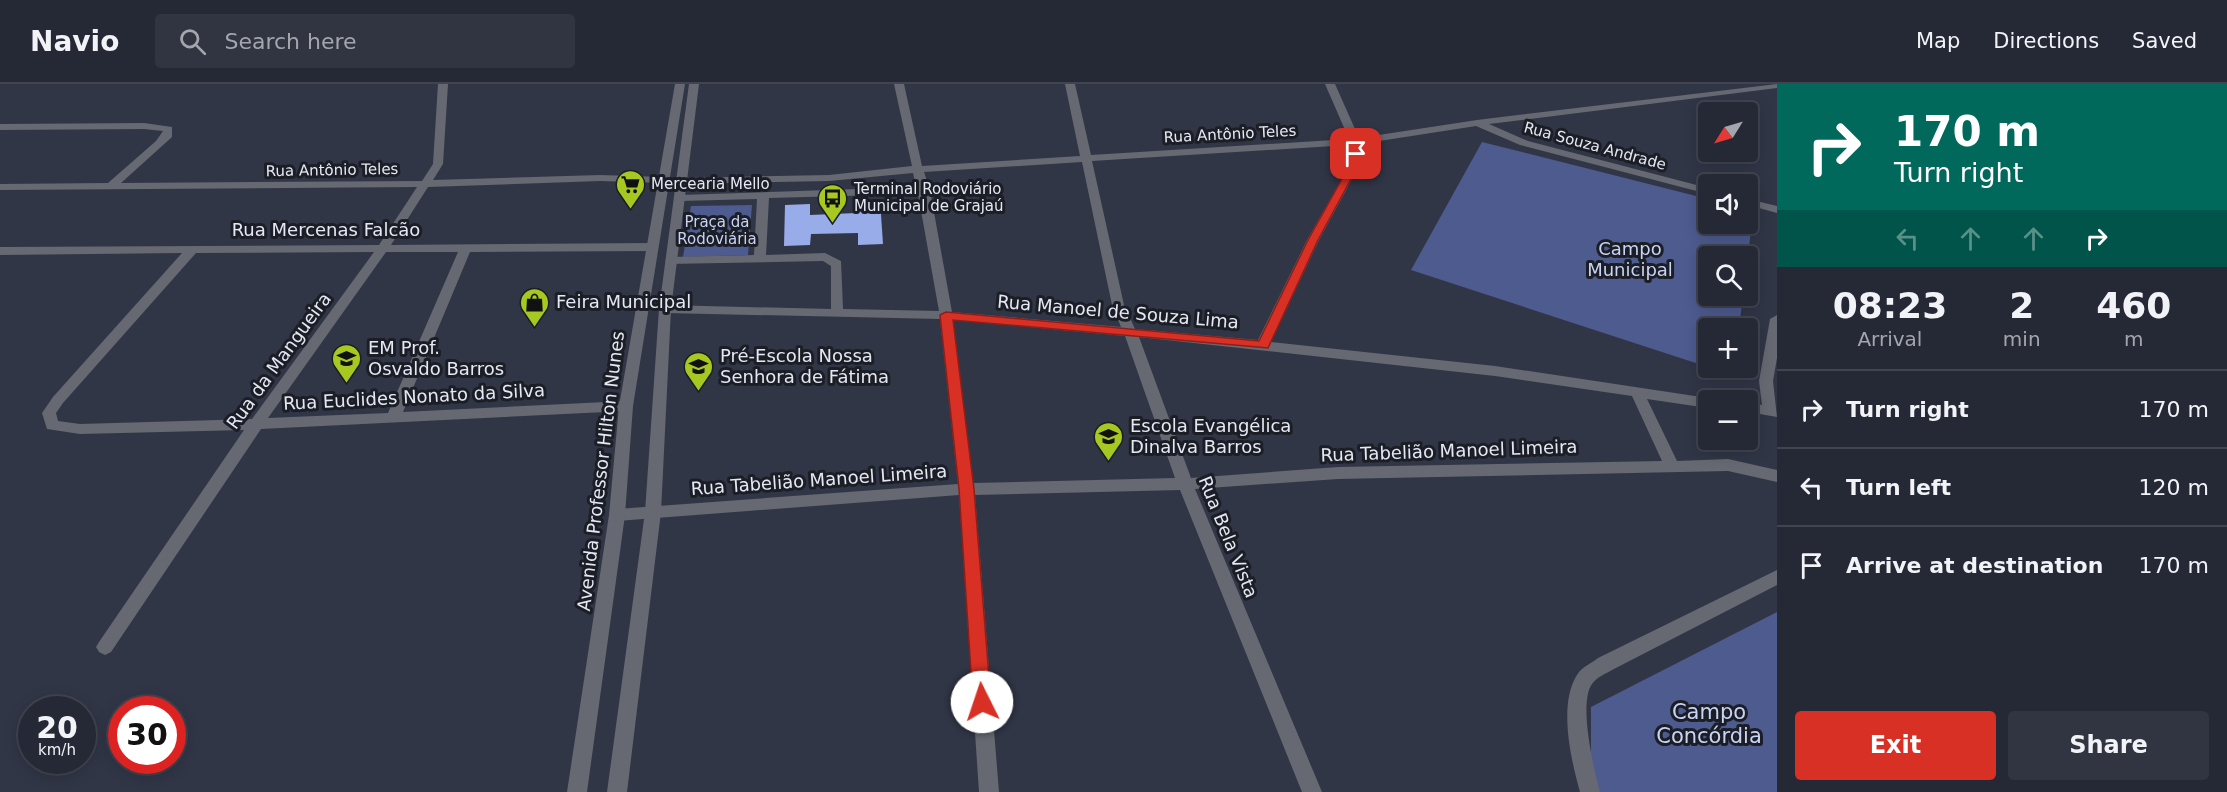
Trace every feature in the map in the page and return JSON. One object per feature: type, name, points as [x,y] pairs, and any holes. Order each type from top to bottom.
[{"type":"street","name":"Rua da Mangueira","points":[[105,647],[217,479],[383,248],[422,184],[438,164],[443,84]]},
{"type":"street","name":"Avenida Professor Hilton Nunes","points":[[577,792],[617,515],[626,406],[680,84]]},
{"type":"street","points":[[617,792],[654,512],[665,309],[694,84]]},
{"type":"street","points":[[899,84],[920,169],[946,315],[967,489],[989,792]]},
{"type":"street","name":"Rua Bela Vista","points":[[1070,84],[1088,158],[1118,305],[1131,334],[1185,483],[1312,792]]},
{"type":"street","points":[[1263,345],[1313,240],[1353,168],[1356,142],[1330,84]]},
{"type":"street","name":"Rua Antônio Teles","points":[[0,187],[422,184],[600,178],[682,181],[829,178],[920,169],[1356,142],[1476,123],[1777,85]]},
{"type":"street","name":"Rua Souza Andrade","points":[[1476,123],[1524,143],[1698,188]]},
{"type":"street","points":[[0,128],[144,126],[168,129],[168,135],[110,187]]},
{"type":"street","points":[[829,178],[829,195]]},
{"type":"street","points":[[662,197],[763,197],[924,190]]},
{"type":"street","points":[[760,258],[763,197]]},
{"type":"street","points":[[1758,204],[1777,210]]},
{"type":"street","name":"Rua Mercenas Falcão","points":[[0,251],[195,248],[652,247]]},
{"type":"street","name":"Rua Euclides Nonato da Silva","points":[[195,248],[58,400],[49,413],[48,419],[52,425],[58,428],[175,428],[626,406]]},
{"type":"street","points":[[393,418],[465,249]]},
{"type":"street","points":[[649,263],[814,256],[832,260],[837,264],[837,312]]},
{"type":"street","name":"Rua Manoel de Souza Lima","points":[[641,309],[946,315],[1495,370],[1698,401]]},
{"type":"street","points":[[1758,409],[1774,411],[1766,381],[1777,319]]},
{"type":"street","points":[[1637,392],[1672,466]]},
{"type":"street","name":"Rua Tabelião Manoel Limeira","points":[[617,515],[967,489],[1185,483],[1338,473],[1728,465],[1777,476]]},
{"type":"street","points":[[1590,792],[1578,736],[1578,703],[1586,678],[1605,664],[1777,577]]},
{"type":"green space","name":"Campo Municipal","points":[[1482,142],[1698,196],[1698,234],[1750,234],[1749,246],[1698,246],[1698,306],[1742,306],[1740,318],[1698,318],[1698,364],[1411,270]]},
{"type":"green space","name":"Praça da Rodoviária","points":[[752,205],[748,255],[683,257],[691,206]]},
{"type":"green space","name":"Campo Concórdia","points":[[1777,612],[1777,792],[1599,792],[1591,775],[1591,707]]},
{"type":"building","name":"Terminal Rodoviário Municipal de Grajaú","points":[[880,200],[883,244],[858,245],[858,233],[811,234],[810,245],[784,246],[785,205],[810,204],[810,215],[857,213],[856,201]]},
{"type":"place","name":"Mercearia Mello","points":[[630,210]]},
{"type":"place","name":"Terminal Rodoviário Municipal de Grajaú","points":[[833,224]]},
{"type":"place","name":"Feira Municipal","points":[[535,328]]},
{"type":"place","name":"EM Prof. Osvaldo Barros","points":[[347,384]]},
{"type":"place","name":"Pré-Escola Nossa Senhora de Fátima","points":[[699,392]]},
{"type":"place","name":"Escola Evangélica Dinalva Barros","points":[[1109,462]]},
{"type":"route","points":[[982,702],[967,489],[946,315],[1263,345],[1313,240],[1353,168],[1356,154]]}]
